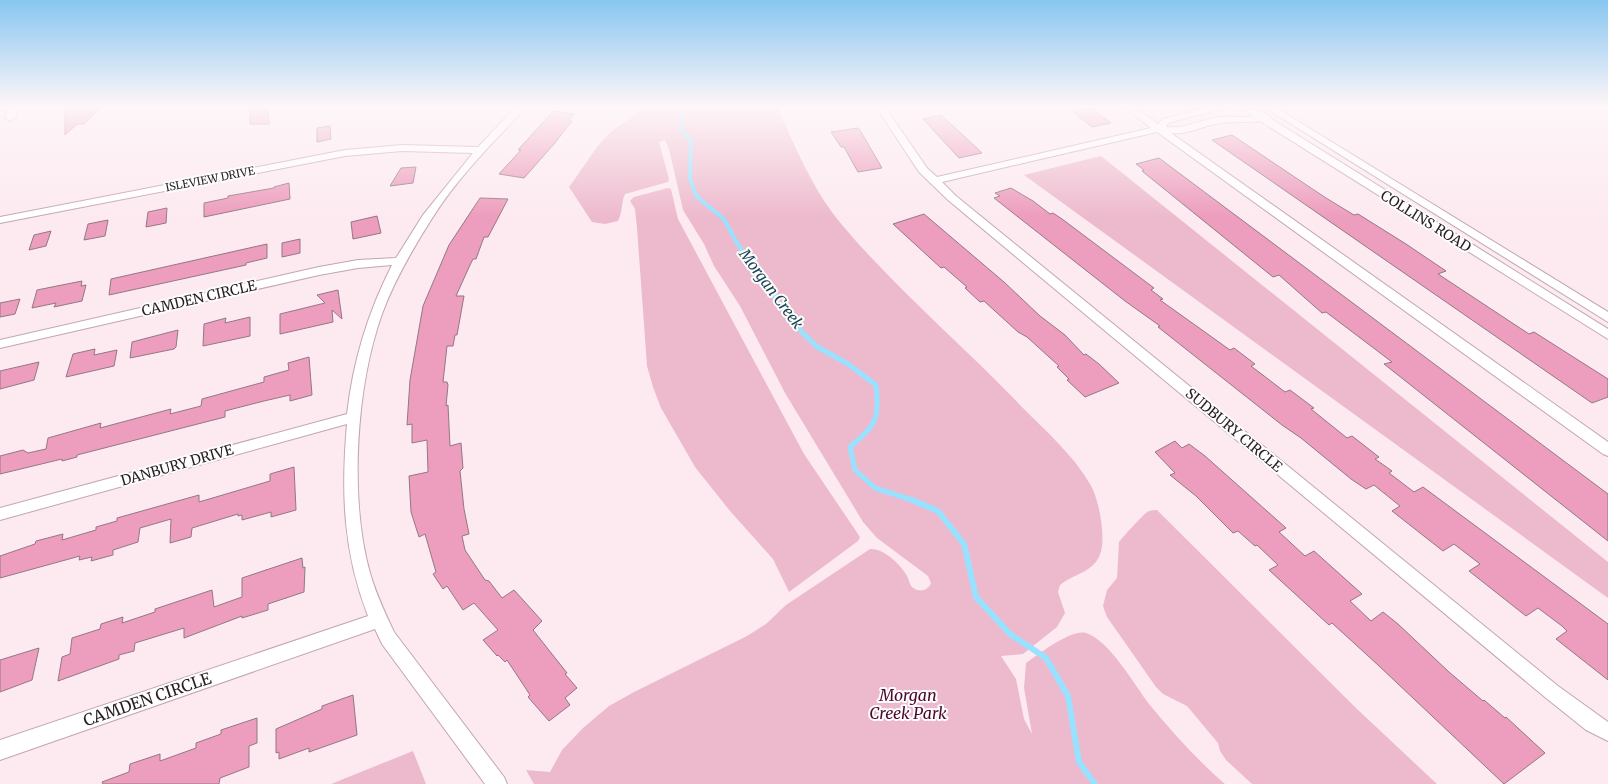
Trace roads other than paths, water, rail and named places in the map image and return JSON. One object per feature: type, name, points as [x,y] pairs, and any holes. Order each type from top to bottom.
[{"type":"street","points":[[486,144],[439,200],[400,261],[377,312],[366,348],[354,417],[351,484],[352,527],[369,599],[378,620],[388,638],[497,784]]},
{"type":"street","name":"SUDBURY CIRCLE","points":[[905,144],[923,170],[934,182],[1552,692],[1592,724],[1608,732]]},
{"type":"street","points":[[934,182],[1099,144]]},
{"type":"street","points":[[1177,144],[1608,450]]},
{"type":"street","name":"COLLINS ROAD","points":[[1303,144],[1608,335]]},
{"type":"street","name":"COLLINS ROAD","points":[[1327,144],[1608,318]]},
{"type":"street","name":"ISLEVIEW DRIVE","points":[[0,220],[325,156],[379,148],[432,146],[480,150]]},
{"type":"street","name":"CAMDEN CIRCLE","points":[[0,344],[319,271],[358,264],[400,261]]},
{"type":"street","name":"DANBURY DRIVE","points":[[0,514],[354,417]]},
{"type":"street","name":"CAMDEN CIRCLE","points":[[0,750],[378,620]]},
{"type":"waterway","name":"Morgan Creek","points":[[691,144],[690,179],[697,197],[724,219],[737,243],[763,280]]},
{"type":"waterway","name":"Morgan Creek","points":[[762,279],[793,323],[816,346],[848,364],[876,385],[877,406],[874,420],[866,433],[850,447],[855,470],[875,488],[912,500]]},
{"type":"waterway","name":"Morgan Creek","points":[[912,500],[938,511],[964,544],[976,597],[1010,634],[1046,658],[1068,696],[1079,762],[1095,784]]},
{"type":"park label","name":"Morgan Creek Park","points":[[908,704]]}]
